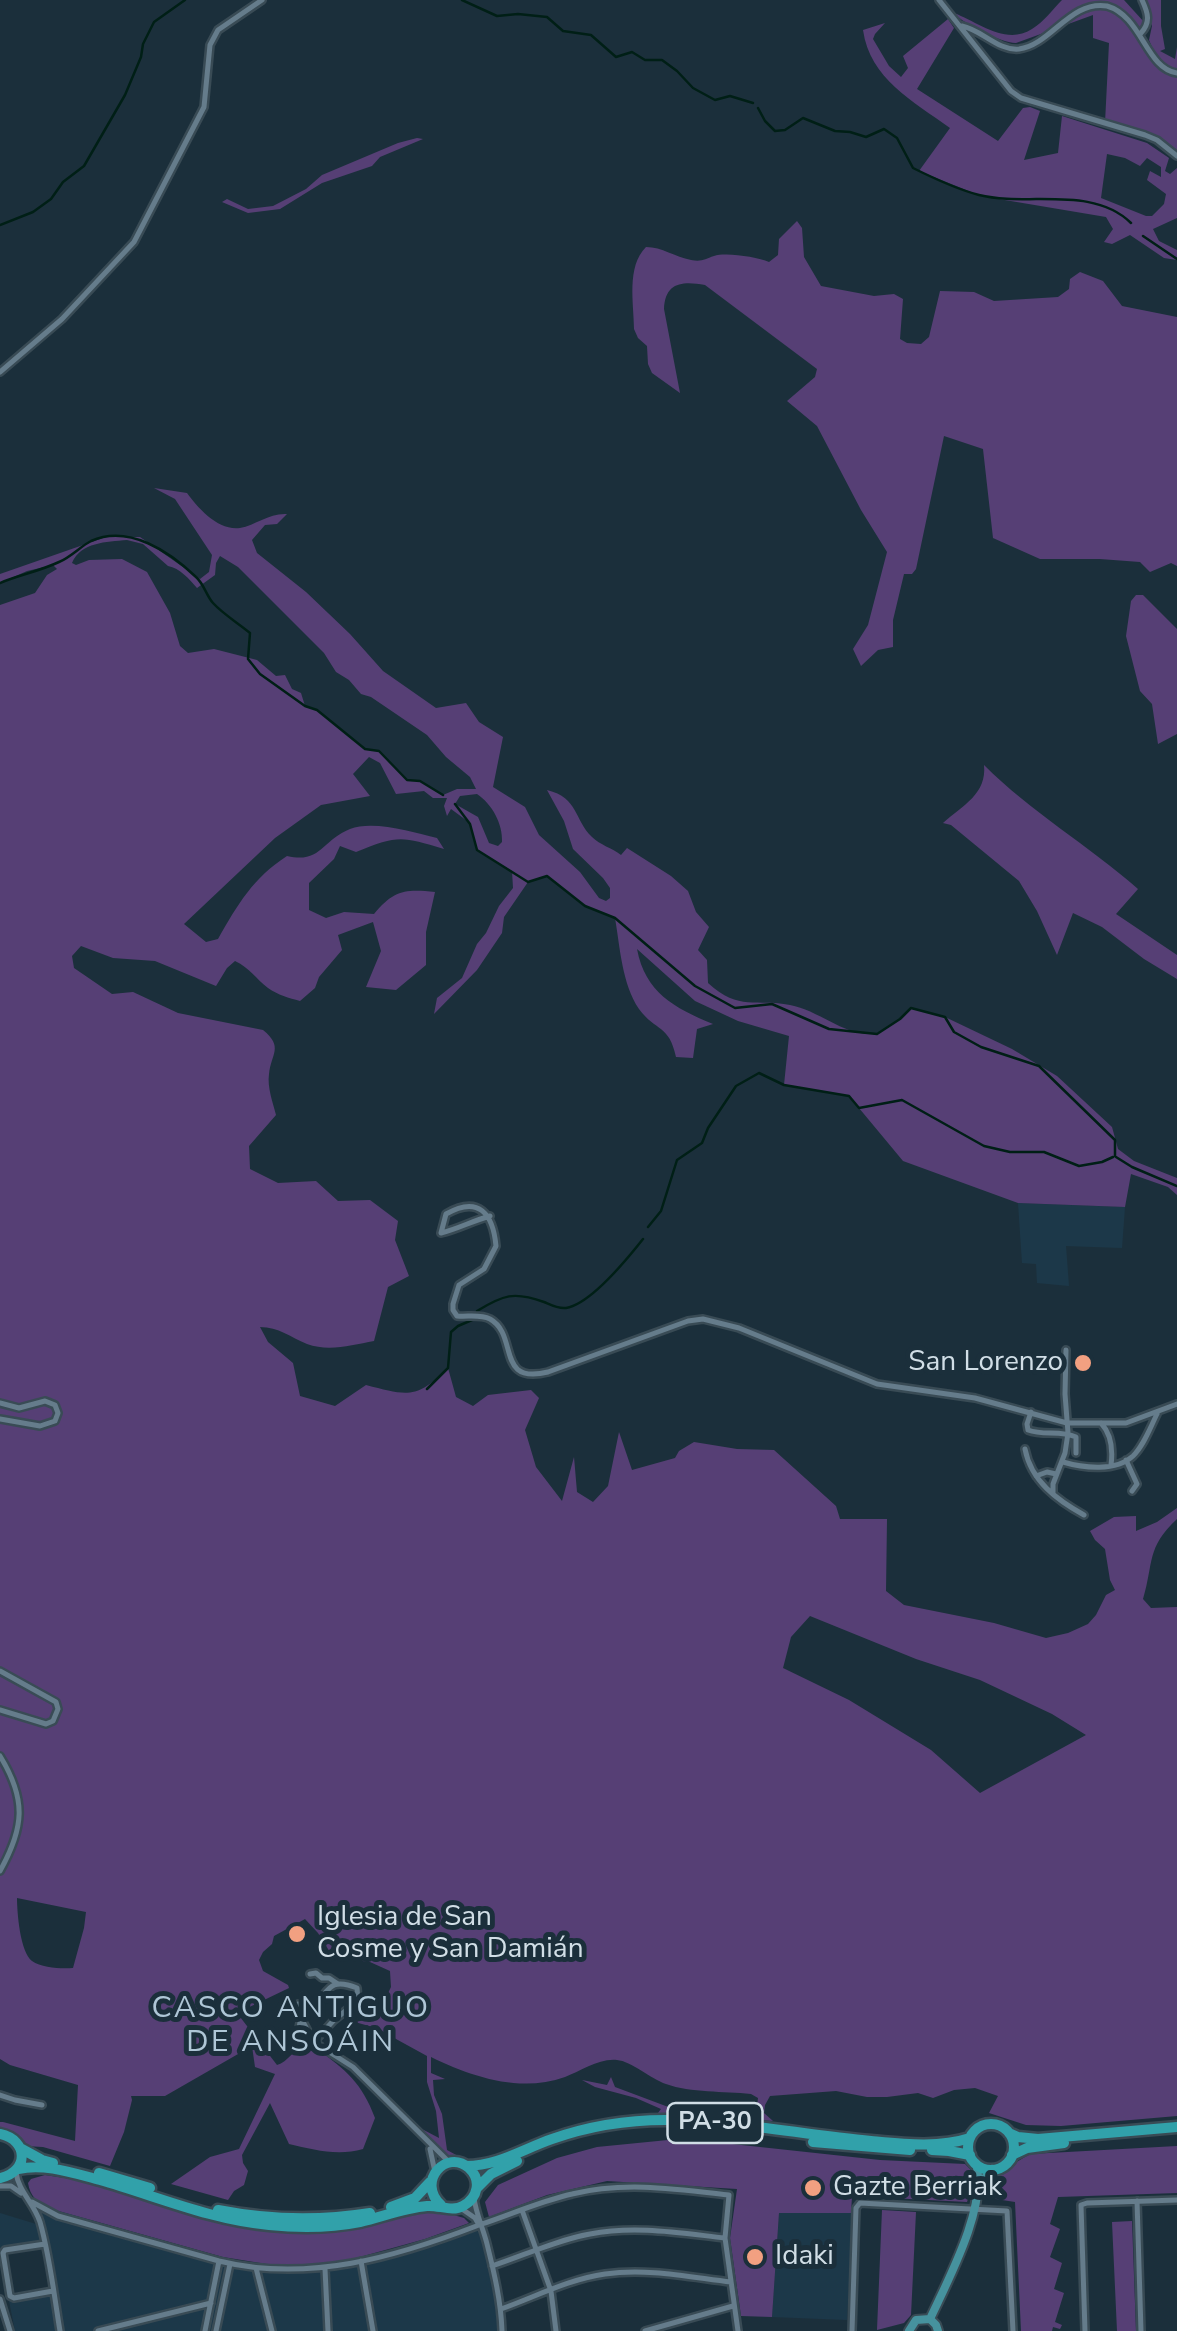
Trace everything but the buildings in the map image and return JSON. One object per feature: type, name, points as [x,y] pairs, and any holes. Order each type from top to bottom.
[{"type":"highway","name":"PA-30","points":[[451,2162],[482,2166],[599,2126],[666,2120],[936,2144],[970,2138],[985,2125],[998,2125],[1018,2137],[1038,2138],[1177,2130]]},
{"type":"highway","name":"PA-30","points":[[459,2208],[491,2174],[552,2146],[631,2128],[702,2129],[843,2146],[948,2151],[992,2170],[1027,2148],[1177,2130]]},
{"type":"highway","points":[[1,2133],[42,2160],[126,2180],[218,2210],[266,2218],[324,2219],[399,2206],[415,2198],[442,2166],[451,2162]]},
{"type":"highway","points":[[1010,2133],[1012,2156]]},
{"type":"highway","points":[[970,2138],[973,2159]]},
{"type":"highway","points":[[17,2170],[20,2148]]},
{"type":"highway","points":[[1,2181],[30,2166],[68,2172],[253,2224],[324,2226],[441,2205]]},
{"type":"highway","points":[[466,2166],[474,2175],[476,2192]]},
{"type":"highway","points":[[433,2176],[432,2195],[441,2205],[459,2208]]},
{"type":"main road","points":[[930,2319],[960,2256],[974,2208],[978,2172],[973,2159]]},
{"type":"main road","points":[[978,2188],[992,2170]]},
{"type":"main road","points":[[930,2319],[939,2331]]},
{"type":"main road","points":[[909,2331],[916,2320],[930,2319]]},
{"type":"street","points":[[0,372],[60,320],[134,242],[204,107],[213,36],[262,0]]},
{"type":"street","points":[[939,0],[1011,91],[1021,98],[1145,135],[1177,156]]},
{"type":"street","points":[[1140,34],[1148,19],[1142,0]]},
{"type":"street","points":[[959,26],[973,28],[1016,49],[1034,42],[1086,6],[1097,5],[1117,10],[1140,34],[1163,69],[1177,73]]},
{"type":"street","points":[[490,1216],[440,1233],[446,1214],[463,1206],[483,1210],[490,1216],[496,1246],[484,1268],[459,1285],[453,1310],[457,1316],[480,1316],[495,1323],[506,1339],[512,1364],[535,1376],[702,1319],[739,1328],[877,1384],[975,1398],[1067,1422],[1134,1420],[1177,1404]]},
{"type":"street","points":[[1053,1493],[1068,1434],[1066,1350]]},
{"type":"street","points":[[0,1402],[19,1408],[45,1401],[58,1412],[55,1421],[45,1426],[0,1419]]},
{"type":"street","points":[[1063,1462],[1099,1468],[1126,1460],[1140,1447],[1158,1411]]},
{"type":"street","points":[[1031,1412],[1028,1430],[1076,1436],[1076,1453]]},
{"type":"street","points":[[1101,1423],[1110,1440],[1111,1465]]},
{"type":"street","points":[[1025,1449],[1036,1476],[1062,1502],[1084,1514]]},
{"type":"street","points":[[1126,1460],[1136,1484],[1132,1491]]},
{"type":"street","points":[[1036,1476],[1047,1472],[1057,1475]]},
{"type":"street","points":[[0,1671],[47,1696],[58,1709],[54,1720],[46,1724],[0,1710]]},
{"type":"street","points":[[0,1756],[19,1800],[15,1842],[0,1871]]},
{"type":"street","points":[[0,1772],[10,1778]]},
{"type":"street","points":[[310,1974],[338,1984]]},
{"type":"street","points":[[301,2017],[320,2001],[324,1992],[338,1984],[358,1988],[358,2001],[314,2042]]},
{"type":"street","points":[[304,1996],[310,2009]]},
{"type":"street","points":[[344,2001],[347,2009]]},
{"type":"street","points":[[298,2004],[304,2028],[314,2042],[353,2067],[451,2162]]},
{"type":"street","points":[[0,2095],[42,2105]]},
{"type":"street","points":[[420,2134],[431,2150],[433,2176]]},
{"type":"street","points":[[17,2170],[17,2182],[32,2202],[42,2227],[60,2331]]},
{"type":"street","points":[[22,2189],[22,2179],[31,2171],[68,2172]]},
{"type":"street","points":[[1,2181],[20,2192],[37,2214]]},
{"type":"street","points":[[32,2202],[54,2214],[230,2264],[300,2270],[361,2262],[428,2244],[522,2210],[601,2188],[657,2187],[730,2195],[725,2238],[738,2331]]},
{"type":"street","points":[[476,2192],[476,2209],[492,2266],[502,2331]]},
{"type":"street","points":[[1086,2331],[1082,2206],[1177,2200]]},
{"type":"street","points":[[1136,2201],[1141,2331]]},
{"type":"street","points":[[852,2331],[858,2204],[1007,2211],[1013,2331]]},
{"type":"street","points":[[459,2208],[481,2227]]},
{"type":"street","points":[[522,2210],[551,2291],[556,2331]]},
{"type":"street","points":[[37,2214],[54,2214]]},
{"type":"street","points":[[42,2227],[44,2220],[54,2214]]},
{"type":"street","points":[[492,2266],[571,2238],[616,2230],[725,2238]]},
{"type":"street","points":[[44,2244],[3,2253],[10,2296],[53,2291]]},
{"type":"street","points":[[205,2331],[219,2261]]},
{"type":"street","points":[[361,2262],[373,2331]]},
{"type":"street","points":[[216,2331],[230,2264]]},
{"type":"street","points":[[256,2268],[272,2331]]},
{"type":"street","points":[[325,2269],[328,2331]]},
{"type":"street","points":[[501,2309],[584,2279],[633,2272],[730,2282]]},
{"type":"street","points":[[0,2300],[10,2331]]},
{"type":"street","points":[[98,2331],[211,2303]]},
{"type":"street","points":[[645,2331],[734,2306]]},
{"type":"shaded area","points":[[1062,0],[1124,0],[1144,22],[1137,28],[1152,47],[1152,26],[1142,0],[1161,0],[1165,49],[1160,51],[1175,59],[1177,47],[1177,157],[1157,140],[1105,123],[1109,43],[1093,38],[1093,15],[1016,43],[983,32],[954,13],[992,31],[1022,34]]},
{"type":"shaded area","points":[[948,19],[954,28],[917,89],[998,141],[1023,108],[1040,111],[1024,160],[1058,153],[1062,116],[1147,143],[1169,158],[1165,171],[1170,174],[1177,168],[1177,218],[1153,229],[1159,241],[1177,250],[1177,260],[1164,258],[1130,235],[1112,244],[1104,242],[1113,229],[1106,217],[981,196],[919,171],[950,128],[884,75],[867,47],[863,30],[885,23],[873,39],[889,66],[901,77],[908,68],[903,56]],"holes":[[[1107,154],[1140,166],[1147,158],[1161,167],[1161,177],[1150,171],[1147,180],[1166,194],[1164,204],[1152,216],[1101,198]]]},
{"type":"shaded area","points":[[423,139],[380,157],[372,166],[322,183],[280,209],[248,213],[222,202],[227,199],[248,209],[273,206],[306,189],[322,175]]},
{"type":"shaded area","points":[[797,221],[802,228],[804,257],[821,286],[874,296],[894,294],[903,299],[900,339],[907,343],[921,344],[929,337],[940,291],[974,292],[994,301],[1058,297],[1080,272],[1103,281],[1122,306],[1177,317],[1177,566],[1171,563],[1150,572],[1140,562],[1040,559],[993,538],[983,449],[944,436],[916,569],[912,574],[904,574],[893,620],[893,647],[878,650],[861,666],[853,649],[868,625],[887,552],[817,426],[787,401],[815,377],[817,369],[705,285],[677,285],[665,300],[680,393],[652,373],[647,346],[634,329],[633,275],[646,247],[695,261],[726,255],[769,262],[778,255],[779,239]]},
{"type":"shaded area","points":[[154,488],[187,493],[209,517],[232,528],[287,514],[277,524],[265,525],[252,540],[257,553],[306,592],[383,671],[436,708],[466,703],[479,722],[503,737],[493,787],[525,807],[539,835],[580,872],[599,898],[610,898],[610,888],[573,849],[564,821],[547,790],[571,804],[595,840],[621,855],[627,848],[688,891],[696,912],[709,927],[698,950],[707,960],[708,983],[719,992],[739,1001],[800,1008],[861,1033],[882,1031],[911,1008],[945,1017],[1057,1076],[1112,1127],[1118,1149],[1134,1161],[1177,1178],[1177,1195],[1168,1187],[1131,1174],[1125,1207],[1018,1203],[903,1161],[849,1096],[784,1085],[789,1036],[738,1021],[695,1001],[637,949],[647,977],[663,997],[713,1024],[697,1029],[693,1058],[676,1057],[666,1033],[645,1016],[633,999],[622,965],[615,918],[585,906],[547,876],[528,882],[504,917],[502,933],[477,970],[434,1014],[437,998],[462,978],[477,944],[513,888],[512,871],[477,850],[470,823],[451,809],[447,816],[447,798],[433,798],[424,791],[396,794],[380,763],[369,757],[353,774],[370,796],[321,805],[275,838],[184,924],[206,942],[218,939],[247,893],[275,864],[287,856],[314,854],[350,829],[381,826],[437,838],[444,849],[400,839],[356,852],[340,846],[334,859],[309,883],[309,910],[326,918],[344,912],[374,914],[401,893],[435,892],[426,932],[426,965],[396,990],[366,987],[381,951],[373,922],[338,935],[342,950],[319,977],[315,988],[300,1001],[272,990],[235,961],[216,986],[155,961],[113,958],[81,946],[72,956],[74,968],[112,994],[133,992],[178,1013],[263,1030],[275,1046],[269,1079],[276,1115],[249,1146],[250,1169],[278,1183],[316,1181],[338,1201],[370,1200],[398,1221],[395,1240],[409,1276],[388,1287],[374,1341],[324,1347],[260,1327],[268,1342],[293,1363],[300,1396],[335,1406],[366,1385],[411,1392],[428,1385],[448,1368],[456,1397],[473,1406],[488,1395],[531,1390],[539,1398],[525,1430],[536,1467],[562,1501],[574,1457],[577,1492],[593,1502],[608,1486],[619,1432],[632,1470],[675,1458],[694,1442],[774,1450],[836,1506],[840,1519],[887,1519],[886,1591],[904,1605],[1046,1638],[1088,1624],[1106,1595],[1115,1590],[1105,1549],[1090,1531],[1114,1517],[1136,1516],[1136,1531],[1177,1508],[1177,1519],[1152,1556],[1143,1599],[1151,1608],[1177,1607],[1177,2116],[1061,2126],[1026,2125],[989,2113],[998,2096],[975,2088],[933,2098],[918,2093],[867,2097],[836,2091],[770,2096],[764,2113],[773,2121],[658,2113],[661,2109],[582,2080],[607,2085],[611,2077],[615,2087],[671,2108],[747,2112],[757,2107],[758,2098],[751,2094],[676,2087],[617,2060],[597,2063],[548,2082],[514,2083],[463,2071],[431,2057],[431,2073],[445,2079],[433,2080],[434,2095],[442,2114],[447,2150],[458,2156],[454,2158],[444,2154],[420,2128],[439,2138],[427,2082],[427,2056],[376,2028],[355,2022],[376,2018],[391,1987],[390,1971],[370,1962],[333,1957],[305,1919],[274,1936],[259,1960],[263,1971],[289,1988],[237,2013],[277,2065],[305,2044],[352,2078],[375,2118],[363,2149],[335,2152],[289,2144],[270,2103],[242,2155],[248,2171],[244,2185],[228,2200],[171,2184],[210,2157],[239,2149],[275,2074],[255,2067],[252,2046],[165,2096],[131,2096],[124,2132],[110,2166],[43,2147],[25,2146],[15,2133],[0,2128],[3,2122],[75,2141],[78,2085],[0,2059],[0,605],[35,593],[47,575],[57,569],[53,565],[27,571],[0,583],[0,574],[106,537],[140,537],[200,579],[209,572],[212,555],[175,499]],"holes":[[[127,540],[143,544],[197,588],[215,575],[220,556],[238,567],[324,653],[336,672],[361,694],[427,735],[470,777],[476,789],[457,789],[443,795],[420,781],[407,780],[379,751],[365,749],[317,710],[305,706],[301,693],[292,689],[285,675],[276,676],[257,660],[214,649],[188,653],[180,646],[170,613],[147,572],[122,559],[72,563],[81,551]],[[477,794],[492,809],[502,835],[498,846],[489,843],[478,817],[455,804],[460,796]],[[810,1616],[980,1680],[1086,1735],[980,1793],[931,1750],[849,1700],[783,1668],[791,1637]],[[17,1898],[86,1912],[73,1968],[46,1967],[32,1961],[22,1941]]]},
{"type":"shaded area","points":[[1136,595],[1143,595],[1177,629],[1177,734],[1158,744],[1152,704],[1140,691],[1126,636],[1131,601]]},
{"type":"shaded area","points":[[984,765],[1138,889],[1116,914],[1177,955],[1177,979],[1102,927],[1073,913],[1057,955],[1019,881],[951,825],[943,823],[978,791]]},
{"type":"shaded area","points":[[1018,1203],[1125,1207],[1122,1248],[1066,1246],[1069,1286],[1037,1283],[1036,1264],[1022,1263]]},
{"type":"shaded area","points":[[668,2140],[965,2164],[972,2171],[969,2173],[973,2183],[967,2202],[852,2196],[851,2213],[779,2213],[772,2317],[741,2316],[730,2238],[737,2189],[607,2181],[547,2195],[489,2217],[485,2202],[498,2185],[557,2158],[597,2147]]},
{"type":"shaded area","points":[[1177,2146],[1177,2193],[1058,2197],[1050,2224],[1060,2229],[1050,2257],[1062,2263],[1054,2289],[1064,2293],[1055,2322],[1062,2325],[1052,2331],[1021,2331],[1015,2202],[983,2197],[991,2182],[1031,2154]]},
{"type":"shaded area","points":[[45,2175],[78,2180],[221,2224],[276,2232],[326,2233],[421,2212],[450,2214],[469,2223],[349,2260],[273,2265],[223,2257],[48,2208],[30,2192],[28,2183]]},
{"type":"shaded area","points":[[32,2202],[237,2262],[313,2264],[439,2245],[483,2232],[502,2331],[15,2331],[9,2301],[53,2290],[44,2244],[0,2251],[0,2213],[36,2224]]},
{"type":"shaded area","points":[[882,2210],[916,2212],[911,2315],[904,2323],[877,2330]]},
{"type":"shaded area","points":[[779,2213],[853,2215],[847,2320],[772,2317]]},
{"type":"shaded area","points":[[1132,2221],[1136,2331],[1117,2331],[1112,2222]]},
{"type":"waterway","points":[[0,225],[33,212],[84,166],[125,95],[154,22],[185,0]]},
{"type":"waterway","points":[[462,0],[497,16],[547,17],[563,31],[591,35],[616,57],[632,52],[645,60],[662,60],[693,88],[715,100],[730,96],[753,103]]},
{"type":"waterway","points":[[758,108],[775,131],[785,130],[803,118],[835,131],[866,137],[884,129],[897,138],[913,168],[970,193],[1098,204],[1131,223]]},
{"type":"waterway","points":[[1143,236],[1177,259]]},
{"type":"waterway","points":[[0,583],[59,562],[91,541],[105,537],[120,536],[148,543],[186,568],[217,607],[250,633],[248,659],[260,674],[305,706],[317,710],[365,749],[379,751],[407,780],[420,781],[443,795]]},
{"type":"waterway","points":[[455,804],[470,824],[477,850],[528,882],[547,876],[585,906],[615,918],[695,986],[735,1008],[772,1004],[829,1029],[877,1034],[911,1008],[945,1017],[954,1032],[981,1047],[1039,1066],[1115,1140],[1115,1156]]},
{"type":"waterway","points":[[648,1227],[661,1211],[677,1160],[702,1143],[736,1086],[759,1073],[784,1085],[849,1096],[859,1108],[902,1100],[984,1146],[1010,1152],[1044,1152],[1079,1166],[1113,1157]]},
{"type":"waterway","points":[[1116,1157],[1177,1186]]},
{"type":"waterway","points":[[477,1311],[502,1298],[516,1296],[560,1308],[576,1305],[608,1279],[643,1239]]},
{"type":"waterway","points":[[427,1389],[448,1368],[451,1332],[472,1320]]},
{"type":"place","name":"San Lorenzo","points":[[1083,1363]]},
{"type":"place","name":"Iglesia de San Cosme y San Damián","points":[[297,1934]]},
{"type":"place","name":"Gazte Berriak","points":[[813,2188]]},
{"type":"place","name":"Idaki","points":[[755,2257]]},
{"type":"district","name":"CASCO ANTIGUO DE ANSOÁIN","points":[[291,2027]]}]
